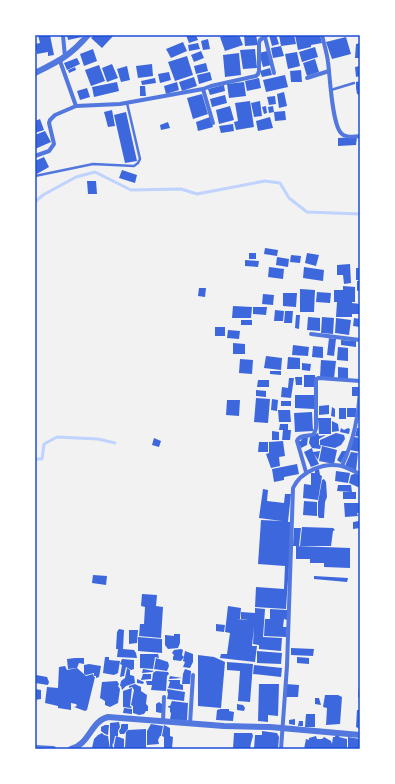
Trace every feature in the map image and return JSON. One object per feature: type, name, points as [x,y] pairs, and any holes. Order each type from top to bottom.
[{"type":"street","points":[[63,35],[63,59],[76,106]]},
{"type":"street","points":[[35,73],[63,59],[88,35]]},
{"type":"street","points":[[322,35],[329,71],[333,106],[340,132],[346,136],[360,136]]},
{"type":"street","points":[[35,156],[49,151],[54,144],[49,123],[50,120],[55,115],[76,106],[126,102],[203,89],[258,75],[259,43],[260,40],[266,36],[274,72]]},
{"type":"street","points":[[307,78],[329,71]]},
{"type":"street","points":[[203,89],[213,123]]},
{"type":"street","points":[[311,334],[360,340]]},
{"type":"street","points":[[306,472],[297,440],[302,437],[312,435],[315,432],[316,380],[319,378],[360,381]]},
{"type":"street","points":[[342,466],[348,454],[354,425],[359,410],[360,388]]},
{"type":"street","points":[[354,425],[360,426]]},
{"type":"street","points":[[281,749],[289,628],[293,488],[296,482],[306,472],[324,466],[342,466],[360,474]]},
{"type":"street","points":[[190,724],[193,675]]},
{"type":"street","points":[[163,721],[165,709],[164,697]]},
{"type":"street","points":[[71,749],[76,748],[83,743],[97,724],[103,718],[108,717],[190,724],[282,728],[360,735]]},
{"type":"street","points":[[35,748],[53,749]]},
{"type":"lane","points":[[331,90],[354,83]]},
{"type":"lane","points":[[35,176],[93,164],[134,166],[138,163],[140,159],[126,102]]},
{"type":"building","points":[[38,35],[50,35],[54,55],[48,56],[48,52],[37,54],[35,44],[40,43]]},
{"type":"building","points":[[67,35],[82,35],[82,37],[68,40]]},
{"type":"building","points":[[94,35],[114,35],[102,48],[91,38]]},
{"type":"building","points":[[186,35],[196,35],[198,40],[189,43]]},
{"type":"building","points":[[226,35],[239,35],[243,45],[225,51],[220,37]]},
{"type":"building","points":[[244,35],[256,35],[258,45],[245,46]]},
{"type":"building","points":[[269,35],[276,35],[279,44],[272,46]]},
{"type":"building","points":[[279,35],[294,35],[296,44],[281,46]]},
{"type":"building","points":[[295,35],[320,35],[322,43],[298,50]]},
{"type":"building","points":[[346,37],[351,54],[332,59],[326,42]]},
{"type":"building","points":[[208,39],[210,49],[203,50],[201,41]]},
{"type":"building","points":[[183,42],[187,51],[171,58],[166,49]]},
{"type":"building","points":[[198,43],[200,49],[189,51],[188,45]]},
{"type":"building","points":[[360,43],[360,58],[355,58],[356,44]]},
{"type":"building","points":[[281,46],[284,56],[273,58],[271,48]]},
{"type":"building","points":[[315,47],[318,57],[302,62],[299,52]]},
{"type":"building","points":[[93,49],[97,61],[84,66],[80,54]]},
{"type":"building","points":[[255,49],[257,68],[243,69],[240,50]]},
{"type":"building","points":[[201,51],[204,58],[194,62],[191,55]]},
{"type":"building","points":[[267,51],[271,65],[263,67],[259,53]]},
{"type":"building","points":[[297,52],[300,66],[288,69],[285,54]]},
{"type":"building","points":[[239,53],[241,75],[225,77],[223,55]]},
{"type":"building","points":[[187,56],[193,75],[175,81],[168,62]]},
{"type":"building","points":[[77,58],[80,64],[67,70],[64,63]]},
{"type":"building","points":[[315,59],[319,72],[307,76],[303,63]]},
{"type":"building","points":[[206,63],[208,71],[196,74],[194,66]]},
{"type":"building","points":[[112,64],[118,78],[107,82],[102,68]]},
{"type":"building","points":[[152,64],[153,76],[138,78],[136,66]]},
{"type":"building","points":[[99,65],[105,81],[91,86],[85,70]]},
{"type":"building","points":[[127,66],[130,80],[121,82],[117,69]]},
{"type":"building","points":[[360,66],[360,76],[356,77],[355,67]]},
{"type":"building","points":[[75,67],[76,70],[69,73],[68,70]]},
{"type":"building","points":[[270,68],[272,75],[262,77],[260,71]]},
{"type":"building","points":[[301,70],[302,82],[291,82],[290,71]]},
{"type":"building","points":[[169,72],[171,80],[160,83],[158,74]]},
{"type":"building","points":[[210,72],[212,80],[199,84],[197,75]]},
{"type":"building","points":[[285,75],[288,87],[266,92],[263,80]]},
{"type":"building","points":[[194,77],[197,86],[182,91],[179,82]]},
{"type":"building","points":[[155,78],[156,83],[142,85],[141,81]]},
{"type":"building","points":[[259,78],[261,88],[247,91],[245,81]]},
{"type":"building","points":[[360,81],[360,95],[357,94],[356,82]]},
{"type":"building","points":[[117,82],[119,91],[94,97],[92,87]]},
{"type":"building","points":[[177,82],[179,90],[166,94],[164,86]]},
{"type":"building","points":[[244,82],[246,96],[229,98],[227,84]]},
{"type":"building","points":[[224,85],[225,91],[210,95],[208,89]]},
{"type":"building","points":[[140,86],[145,86],[146,96],[140,96]]},
{"type":"building","points":[[87,88],[90,97],[80,100],[77,91]]},
{"type":"building","points":[[284,92],[287,106],[279,108],[277,94]]},
{"type":"building","points":[[202,94],[208,114],[193,119],[187,98]]},
{"type":"building","points":[[225,95],[227,103],[212,107],[210,99]]},
{"type":"building","points":[[275,96],[276,104],[269,105],[267,97]]},
{"type":"building","points":[[250,101],[254,127],[236,130],[234,122],[238,121],[235,103]]},
{"type":"building","points":[[260,101],[262,116],[254,117],[251,103]]},
{"type":"building","points":[[230,106],[234,120],[219,124],[216,110]]},
{"type":"building","points":[[266,106],[267,113],[264,114],[262,107]]},
{"type":"building","points":[[273,106],[274,112],[269,113],[268,107]]},
{"type":"building","points":[[112,110],[115,126],[108,127],[104,112]]},
{"type":"building","points":[[285,111],[286,120],[275,121],[274,112]]},
{"type":"building","points":[[126,112],[137,161],[125,163],[114,115]]},
{"type":"building","points":[[210,117],[213,127],[198,131],[196,122]]},
{"type":"building","points":[[270,117],[273,128],[258,131],[256,121]]},
{"type":"building","points":[[40,119],[44,130],[35,133],[35,121]]},
{"type":"building","points":[[168,122],[170,128],[161,130],[160,125]]},
{"type":"building","points":[[233,124],[234,131],[221,133],[219,126]]},
{"type":"building","points":[[45,131],[51,142],[35,149],[35,135]]},
{"type":"building","points":[[357,137],[356,145],[338,146],[338,138]]},
{"type":"building","points":[[44,157],[49,167],[35,175],[35,161]]},
{"type":"building","points":[[122,170],[137,175],[135,183],[119,178]]},
{"type":"building","points":[[87,181],[96,181],[97,194],[88,194]]},
{"type":"building","points":[[265,248],[278,250],[277,256],[264,254]]},
{"type":"building","points":[[249,253],[256,253],[256,259],[249,259]]},
{"type":"building","points":[[307,253],[319,255],[316,266],[305,263]]},
{"type":"building","points":[[291,255],[301,256],[300,263],[290,262]]},
{"type":"building","points":[[277,257],[289,259],[288,267],[276,265]]},
{"type":"building","points":[[245,260],[259,261],[258,267],[245,266]]},
{"type":"building","points":[[350,264],[351,283],[344,284],[343,275],[337,275],[337,265]]},
{"type":"building","points":[[269,267],[284,269],[283,279],[268,277]]},
{"type":"building","points":[[304,267],[324,270],[323,281],[303,278]]},
{"type":"building","points":[[356,268],[360,268],[360,280],[356,280]]},
{"type":"building","points":[[357,281],[360,281],[360,290],[357,291]]},
{"type":"building","points":[[343,286],[355,287],[355,302],[352,303],[360,304],[360,314],[352,314],[352,317],[336,317],[337,302],[334,302],[334,290],[343,290]]},
{"type":"building","points":[[199,288],[206,288],[205,297],[198,296]]},
{"type":"building","points":[[300,289],[315,290],[314,312],[300,312]]},
{"type":"building","points":[[317,292],[331,293],[330,303],[316,302]]},
{"type":"building","points":[[283,293],[297,293],[296,307],[283,306]]},
{"type":"building","points":[[263,294],[274,295],[273,305],[262,304]]},
{"type":"building","points":[[233,306],[252,307],[251,318],[232,318]]},
{"type":"building","points":[[253,307],[267,307],[266,315],[253,314]]},
{"type":"building","points":[[275,310],[284,311],[283,321],[274,321]]},
{"type":"building","points":[[285,311],[293,311],[292,323],[284,323]]},
{"type":"building","points":[[296,315],[300,315],[299,329],[295,328]]},
{"type":"building","points":[[308,317],[320,318],[320,331],[307,330]]},
{"type":"building","points":[[322,317],[334,318],[333,334],[321,333]]},
{"type":"building","points":[[336,318],[351,320],[349,335],[335,333]]},
{"type":"building","points":[[354,318],[360,319],[360,327],[353,326]]},
{"type":"building","points":[[241,320],[252,320],[252,325],[241,325]]},
{"type":"building","points":[[215,327],[225,327],[225,336],[215,336]]},
{"type":"building","points":[[228,330],[240,331],[239,339],[227,338]]},
{"type":"building","points":[[329,338],[336,339],[334,356],[327,355]]},
{"type":"building","points":[[341,340],[356,341],[356,347],[341,345]]},
{"type":"building","points":[[233,343],[245,344],[245,354],[233,354]]},
{"type":"building","points":[[293,345],[309,347],[308,356],[292,355]]},
{"type":"building","points":[[313,346],[323,347],[323,358],[312,357]]},
{"type":"building","points":[[338,347],[348,348],[348,361],[337,360]]},
{"type":"building","points":[[266,356],[282,358],[281,370],[264,368]]},
{"type":"building","points":[[288,357],[300,358],[300,369],[287,369]]},
{"type":"building","points":[[240,359],[253,360],[252,374],[239,373]]},
{"type":"building","points":[[321,360],[336,361],[334,378],[320,377]]},
{"type":"building","points":[[302,363],[311,364],[310,371],[302,370]]},
{"type":"building","points":[[338,367],[348,368],[348,379],[338,379]]},
{"type":"building","points":[[270,371],[281,371],[281,375],[270,374]]},
{"type":"building","points":[[304,375],[315,375],[315,387],[304,387]]},
{"type":"building","points":[[295,377],[302,377],[302,385],[296,385]]},
{"type":"building","points":[[289,378],[294,378],[291,398],[281,397],[282,387],[288,388]]},
{"type":"building","points":[[258,380],[269,380],[269,387],[257,387]]},
{"type":"building","points":[[352,387],[358,387],[359,396],[352,396]]},
{"type":"building","points":[[256,390],[266,391],[266,397],[256,396]]},
{"type":"building","points":[[295,395],[314,395],[314,409],[295,408]]},
{"type":"building","points":[[256,398],[270,399],[268,423],[254,422]]},
{"type":"building","points":[[272,399],[278,400],[277,411],[271,410]]},
{"type":"building","points":[[227,400],[240,400],[239,416],[226,415]]},
{"type":"building","points":[[281,401],[291,401],[291,406],[281,406]]},
{"type":"building","points":[[329,405],[329,414],[319,415],[319,406]]},
{"type":"building","points":[[332,407],[335,409],[335,417],[331,416]]},
{"type":"building","points":[[339,408],[346,408],[346,419],[339,419]]},
{"type":"building","points":[[347,408],[356,408],[356,417],[347,417]]},
{"type":"building","points":[[278,410],[290,410],[291,422],[279,422]]},
{"type":"building","points":[[312,412],[313,431],[295,432],[294,413]]},
{"type":"building","points":[[318,418],[331,418],[331,434],[319,434]]},
{"type":"building","points":[[332,421],[338,424],[339,431],[332,432]]},
{"type":"building","points":[[280,424],[288,424],[288,430],[291,430],[290,440],[282,440],[283,430],[279,430]]},
{"type":"building","points":[[341,428],[344,430],[348,428],[350,429],[349,434],[340,432]]},
{"type":"building","points":[[357,428],[360,428],[360,437],[355,436]]},
{"type":"building","points":[[272,431],[279,432],[279,440],[272,440]]},
{"type":"building","points":[[318,433],[319,436],[326,435],[319,439],[319,445],[321,446],[320,449],[312,448],[309,443],[310,437]]},
{"type":"building","points":[[336,433],[344,435],[345,439],[341,445],[335,448],[320,445],[320,440]]},
{"type":"building","points":[[308,437],[307,445],[301,448],[298,441],[301,441],[302,438]]},
{"type":"building","points":[[354,437],[360,438],[360,452],[350,450]]},
{"type":"building","points":[[154,438],[161,441],[159,447],[152,445]]},
{"type":"building","points":[[283,441],[285,456],[279,457],[280,466],[271,468],[266,454],[269,453],[269,442]]},
{"type":"building","points":[[259,442],[268,442],[268,452],[258,452]]},
{"type":"building","points":[[322,446],[337,450],[334,464],[319,461]]},
{"type":"building","points":[[312,448],[313,452],[320,451],[318,460],[314,454],[319,464],[311,467],[304,452]]},
{"type":"building","points":[[342,451],[347,451],[341,463],[337,460]]},
{"type":"building","points":[[351,452],[358,453],[356,471],[345,466]]},
{"type":"building","points":[[297,464],[299,474],[284,477],[284,480],[274,482],[272,469]]},
{"type":"building","points":[[319,469],[320,475],[322,476],[318,500],[303,498],[304,484],[311,485],[311,473],[315,473],[315,470]]},
{"type":"building","points":[[336,471],[350,473],[348,483],[335,481]]},
{"type":"building","points":[[357,473],[360,475],[360,488],[349,483],[351,475]]},
{"type":"building","points":[[324,479],[326,482],[327,497],[325,502],[324,518],[319,518],[318,502],[322,480]]},
{"type":"building","points":[[338,485],[351,485],[352,492],[337,491]]},
{"type":"building","points":[[263,489],[268,490],[267,501],[284,503],[285,494],[291,494],[288,522],[292,522],[286,609],[255,607],[256,587],[284,589],[285,566],[258,564],[261,520],[282,521],[259,518]]},
{"type":"building","points":[[343,492],[356,492],[356,499],[343,499]]},
{"type":"building","points":[[304,501],[317,502],[317,516],[303,515]]},
{"type":"building","points":[[344,503],[360,503],[360,513],[357,513],[358,516],[345,517]]},
{"type":"building","points":[[359,521],[360,528],[353,529],[353,522]]},
{"type":"building","points":[[302,527],[333,528],[335,530],[333,531],[331,546],[300,546]]},
{"type":"building","points":[[294,528],[301,528],[299,546],[293,546]]},
{"type":"building","points":[[296,546],[350,548],[350,568],[324,567],[324,563],[310,563],[310,559],[296,559]]},
{"type":"building","points":[[93,575],[107,576],[106,585],[92,583]]},
{"type":"building","points":[[314,576],[348,578],[347,582],[314,579]]},
{"type":"building","points":[[142,594],[157,595],[156,606],[163,607],[161,638],[139,636],[140,624],[144,624],[145,607],[141,606]]},
{"type":"building","points":[[228,606],[241,608],[240,619],[237,619],[248,620],[241,619],[241,612],[255,613],[255,608],[265,609],[263,637],[282,638],[281,651],[259,649],[259,645],[253,644],[254,627],[252,646],[257,646],[255,662],[220,658],[221,654],[227,654],[230,633],[225,632]]},
{"type":"building","points":[[270,609],[287,610],[287,620],[284,619],[283,627],[287,627],[286,637],[264,636],[265,619],[270,619]]},
{"type":"building","points":[[216,624],[225,625],[224,632],[216,631]]},
{"type":"building","points":[[119,629],[124,630],[123,649],[134,650],[137,658],[117,657],[117,632]]},
{"type":"building","points":[[129,630],[138,630],[137,643],[129,644]]},
{"type":"building","points":[[174,634],[180,634],[180,643],[178,648],[168,649],[165,645],[165,635],[174,636]]},
{"type":"building","points":[[138,637],[162,639],[162,653],[138,651]]},
{"type":"building","points":[[291,648],[314,649],[313,656],[291,655]]},
{"type":"building","points":[[174,650],[183,650],[182,655],[184,657],[181,661],[173,660],[174,655],[172,653]]},
{"type":"building","points":[[185,651],[193,654],[193,662],[190,668],[183,667],[185,662],[183,661]]},
{"type":"building","points":[[257,651],[282,653],[281,664],[257,663]]},
{"type":"building","points":[[140,654],[158,654],[159,658],[155,657],[153,669],[140,668]]},
{"type":"building","points":[[198,655],[214,657],[225,662],[221,708],[198,706]]},
{"type":"building","points":[[105,657],[109,657],[109,660],[120,661],[118,673],[114,675],[103,673]]},
{"type":"building","points":[[297,657],[309,658],[309,664],[297,663]]},
{"type":"building","points":[[84,658],[84,664],[79,663],[77,668],[68,669],[67,659]]},
{"type":"building","points":[[156,658],[168,662],[169,666],[167,671],[154,669]]},
{"type":"building","points":[[122,659],[134,660],[134,669],[131,670],[126,667],[124,676],[120,677],[122,665],[120,664]]},
{"type":"building","points":[[227,662],[253,664],[250,702],[238,701],[240,671],[227,670]]},
{"type":"building","points":[[89,664],[101,666],[99,677],[96,678],[94,673],[84,674],[84,665]]},
{"type":"building","points":[[254,665],[282,668],[281,677],[253,674]]},
{"type":"building","points":[[65,666],[67,670],[77,668],[86,676],[93,674],[95,677],[87,710],[85,711],[74,707],[77,706],[76,704],[71,703],[71,710],[58,708],[58,706],[45,703],[47,687],[58,688],[59,667]]},
{"type":"building","points":[[127,668],[130,670],[130,675],[134,676],[135,683],[126,686],[122,690],[120,686],[121,681],[125,678]]},
{"type":"building","points":[[143,669],[154,671],[142,673]]},
{"type":"building","points":[[185,669],[191,671],[190,684],[182,684]]},
{"type":"building","points":[[156,671],[168,672],[169,674],[167,676],[166,691],[151,690],[152,685],[147,685],[146,681],[152,681],[153,673]]},
{"type":"building","points":[[143,674],[151,674],[151,679],[141,680]]},
{"type":"building","points":[[36,675],[47,677],[49,682],[48,685],[35,683]]},
{"type":"building","points":[[170,676],[182,678],[169,679]]},
{"type":"building","points":[[137,679],[144,682],[143,684],[137,683]]},
{"type":"building","points":[[168,680],[180,680],[180,684],[183,685],[183,690],[168,688],[170,682]]},
{"type":"building","points":[[117,681],[120,689],[118,703],[110,707],[105,705],[105,701],[100,698],[102,682]]},
{"type":"building","points":[[135,684],[141,687],[141,691],[147,695],[146,704],[148,706],[148,711],[144,714],[139,715],[133,713],[133,706],[131,705],[134,690],[132,687],[129,688],[129,686]]},
{"type":"building","points":[[259,684],[279,684],[278,716],[268,715],[268,722],[258,721]]},
{"type":"building","points":[[286,684],[299,685],[298,697],[286,697]]},
{"type":"building","points":[[360,685],[360,698],[358,697]]},
{"type":"building","points":[[132,688],[130,706],[132,707],[123,707],[123,691]]},
{"type":"building","points":[[35,689],[41,690],[41,699],[35,700]]},
{"type":"building","points":[[167,689],[185,692],[184,701],[167,699]]},
{"type":"building","points":[[325,695],[338,695],[342,697],[340,724],[326,725],[327,708],[323,707]]},
{"type":"building","points":[[315,698],[319,698],[321,705],[315,704]]},
{"type":"building","points":[[172,701],[188,703],[187,720],[170,720],[171,713],[168,706],[170,706]]},
{"type":"building","points":[[159,702],[163,705],[163,712],[161,713],[156,712],[156,704]]},
{"type":"building","points":[[237,704],[243,705],[245,708],[244,711],[237,710]]},
{"type":"building","points":[[124,708],[132,709],[132,714],[123,713]]},
{"type":"building","points":[[229,709],[229,711],[234,712],[233,721],[216,720],[217,710]]},
{"type":"building","points":[[357,710],[360,710],[360,729],[356,727]]},
{"type":"building","points":[[306,714],[315,714],[315,727],[305,727]]},
{"type":"building","points":[[295,719],[295,725],[289,724],[289,720]]},
{"type":"building","points":[[299,721],[303,721],[303,726],[298,726]]},
{"type":"building","points":[[119,722],[120,727],[118,736],[115,736],[113,745],[112,743],[113,748],[110,748],[110,723]]},
{"type":"building","points":[[122,724],[128,724],[128,729],[124,734],[120,734],[119,731]]},
{"type":"building","points":[[151,724],[163,726],[161,736],[158,740],[159,744],[147,745],[147,731]]},
{"type":"building","points":[[109,725],[108,735],[101,731],[101,727]]},
{"type":"building","points":[[164,725],[170,728],[170,736],[173,737],[172,749],[164,749],[164,737],[162,736]]},
{"type":"building","points":[[146,729],[146,749],[125,748],[126,732],[128,730]]},
{"type":"building","points":[[262,731],[277,733],[279,737],[278,749],[254,749],[255,735],[262,735]]},
{"type":"building","points":[[102,733],[108,736],[110,749],[90,749],[92,748],[94,739]]},
{"type":"building","points":[[234,733],[252,733],[253,736],[250,749],[233,749]]},
{"type":"building","points":[[336,733],[340,734],[339,737],[347,739],[347,749],[304,749],[306,739],[309,740],[309,738],[316,736],[317,739],[322,739],[324,737],[331,741],[332,744],[333,737],[335,737]]},
{"type":"building","points":[[116,736],[124,739],[124,749],[115,749],[114,746]]},
{"type":"building","points":[[348,737],[360,739],[360,749],[348,749]]},
{"type":"waterway","points":[[35,202],[43,195],[76,177],[95,172],[131,190],[181,189],[197,194],[265,181],[280,183],[289,198],[307,212],[360,214]]},
{"type":"waterway","points":[[35,459],[42,459],[44,444],[57,437],[98,439],[115,443]]}]
